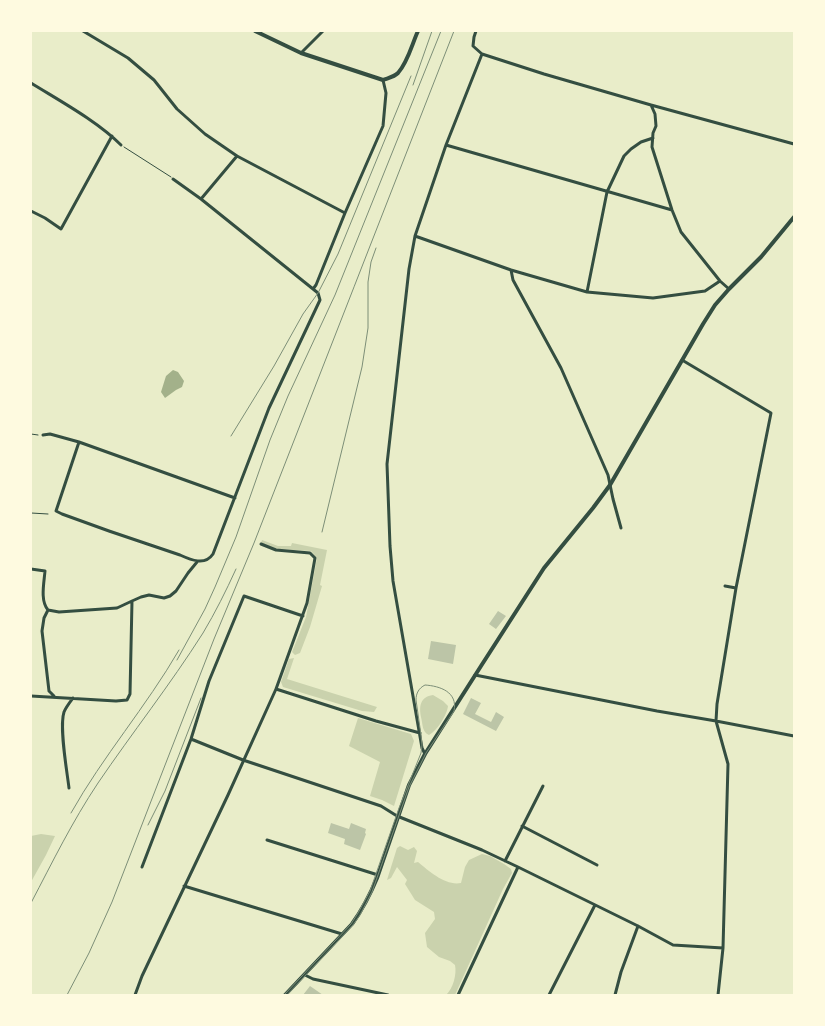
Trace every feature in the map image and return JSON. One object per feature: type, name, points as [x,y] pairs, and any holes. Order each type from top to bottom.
[{"type":"street","points":[[83,31],[128,58],[154,80],[177,109],[204,134],[236,156],[345,212]]},
{"type":"street","points":[[255,31],[301,53],[383,80],[397,74],[406,59],[418,31]]},
{"type":"street","points":[[301,53],[323,31]]},
{"type":"street","points":[[476,31],[473,46],[482,54],[651,106],[794,144]]},
{"type":"street","points":[[425,754],[422,748],[393,581],[387,464],[409,269],[415,236],[446,145],[482,54]]},
{"type":"street","points":[[313,289],[383,126],[386,93],[383,80]]},
{"type":"street","points":[[31,83],[112,136],[121,145]]},
{"type":"street","points":[[651,106],[655,114],[656,126],[652,146],[681,232],[720,281],[729,289]]},
{"type":"street","points":[[31,211],[61,229],[112,136]]},
{"type":"street","points":[[587,292],[607,192],[624,156],[642,142],[653,138]]},
{"type":"street","points":[[446,145],[672,210]]},
{"type":"street","points":[[201,199],[236,156]]},
{"type":"street","points":[[78,442],[56,511],[197,562],[207,561],[213,554],[269,408],[318,308],[320,300],[318,293],[174,178]]},
{"type":"street","points":[[286,995],[359,914],[378,875],[409,785],[425,754],[544,568],[610,485],[711,312],[729,289],[761,258],[794,217]]},
{"type":"street","points":[[415,236],[511,270],[587,292],[653,298],[705,291],[720,281]]},
{"type":"street","points":[[511,270],[513,280],[561,368],[608,475],[621,528]]},
{"type":"street","points":[[682,360],[770,414],[736,588],[717,704],[716,721],[728,764],[723,948],[718,995]]},
{"type":"street","points":[[43,435],[50,434],[78,442],[235,498]]},
{"type":"street","points":[[135,995],[142,976],[276,689],[307,602],[315,558],[310,553],[276,550],[261,544]]},
{"type":"street","points":[[31,569],[45,571],[44,604],[48,610],[59,612],[117,608],[149,595],[164,598],[170,596],[176,592],[197,562]]},
{"type":"street","points":[[725,586],[736,588]]},
{"type":"street","points":[[142,867],[191,739],[210,681],[244,596],[302,616]]},
{"type":"street","points":[[31,696],[127,700],[130,694],[132,602]]},
{"type":"street","points":[[48,610],[44,618],[42,631],[49,691],[54,696]]},
{"type":"street","points":[[475,675],[794,736]]},
{"type":"street","points":[[276,689],[420,733]]},
{"type":"street","points":[[69,788],[62,719],[65,710],[74,698]]},
{"type":"street","points":[[191,739],[243,760],[382,806],[398,816],[518,866],[673,945],[723,948]]},
{"type":"street","points":[[505,861],[543,786]]},
{"type":"street","points":[[522,826],[597,865]]},
{"type":"street","points":[[267,840],[378,875]]},
{"type":"street","points":[[458,995],[518,866]]},
{"type":"street","points":[[184,886],[342,934]]},
{"type":"street","points":[[549,995],[595,905]]},
{"type":"street","points":[[615,995],[621,972],[638,926]]},
{"type":"street","points":[[305,975],[388,995]]},
{"type":"path","points":[[121,145],[174,178]]},
{"type":"path","points":[[31,434],[43,435]]},
{"type":"path","points":[[31,513],[48,514]]},
{"type":"shaded area","points":[[173,370],[178,372],[184,381],[182,387],[165,398],[161,392],[166,376]]},
{"type":"shaded area","points":[[262,540],[278,546],[291,546],[292,543],[327,550],[320,585],[322,586],[310,627],[300,653],[295,655],[292,652],[306,617],[317,558],[311,551],[276,549],[261,543]]},
{"type":"shaded area","points":[[294,658],[287,679],[377,707],[374,712],[362,711],[283,687],[281,682],[289,659]]},
{"type":"shaded area","points":[[433,695],[448,706],[441,722],[429,735],[423,728],[420,706],[425,698]]},
{"type":"shaded area","points":[[358,718],[411,734],[414,741],[394,806],[370,796],[380,762],[349,746]]},
{"type":"shaded area","points":[[41,834],[55,836],[31,882],[31,836]]},
{"type":"shaded area","points":[[400,846],[408,850],[414,847],[417,851],[414,863],[418,862],[438,877],[450,882],[461,883],[469,860],[482,854],[490,856],[511,869],[512,873],[455,995],[446,995],[454,981],[455,965],[439,957],[427,947],[425,933],[435,919],[434,912],[415,900],[405,884],[407,880],[397,867],[391,878],[387,880],[397,848]]},
{"type":"building","points":[[498,611],[506,616],[496,629],[489,624]]},
{"type":"building","points":[[431,641],[456,645],[453,664],[428,659]]},
{"type":"building","points":[[471,698],[481,703],[475,714],[491,722],[496,712],[504,717],[496,731],[463,714]]},
{"type":"building","points":[[331,823],[349,829],[351,823],[366,829],[360,850],[344,844],[345,839],[328,833]]},
{"type":"building","points":[[310,986],[323,995],[303,995]]},
{"type":"tram line","points":[[284,995],[351,924],[370,891],[399,808],[421,753],[422,745],[416,700],[417,693],[425,685],[447,691],[455,704],[454,711],[426,753],[409,787],[372,892],[360,915],[353,925],[287,995]]},
{"type":"railway","points":[[413,85],[432,31]]},
{"type":"railway","points":[[177,660],[205,609],[236,537],[270,440],[288,396],[335,295],[441,31]]},
{"type":"railway","points":[[67,995],[89,953],[112,902],[454,31]]},
{"type":"railway","points":[[231,436],[303,314],[318,293],[338,254],[411,76]]},
{"type":"railway","points":[[322,532],[362,367],[368,328],[368,282],[371,262],[376,248]]},
{"type":"railway","points":[[31,903],[89,798],[203,633],[236,569]]},
{"type":"railway","points":[[71,813],[83,792],[153,692],[179,650]]},
{"type":"railway","points":[[148,825],[165,791],[201,698]]}]
